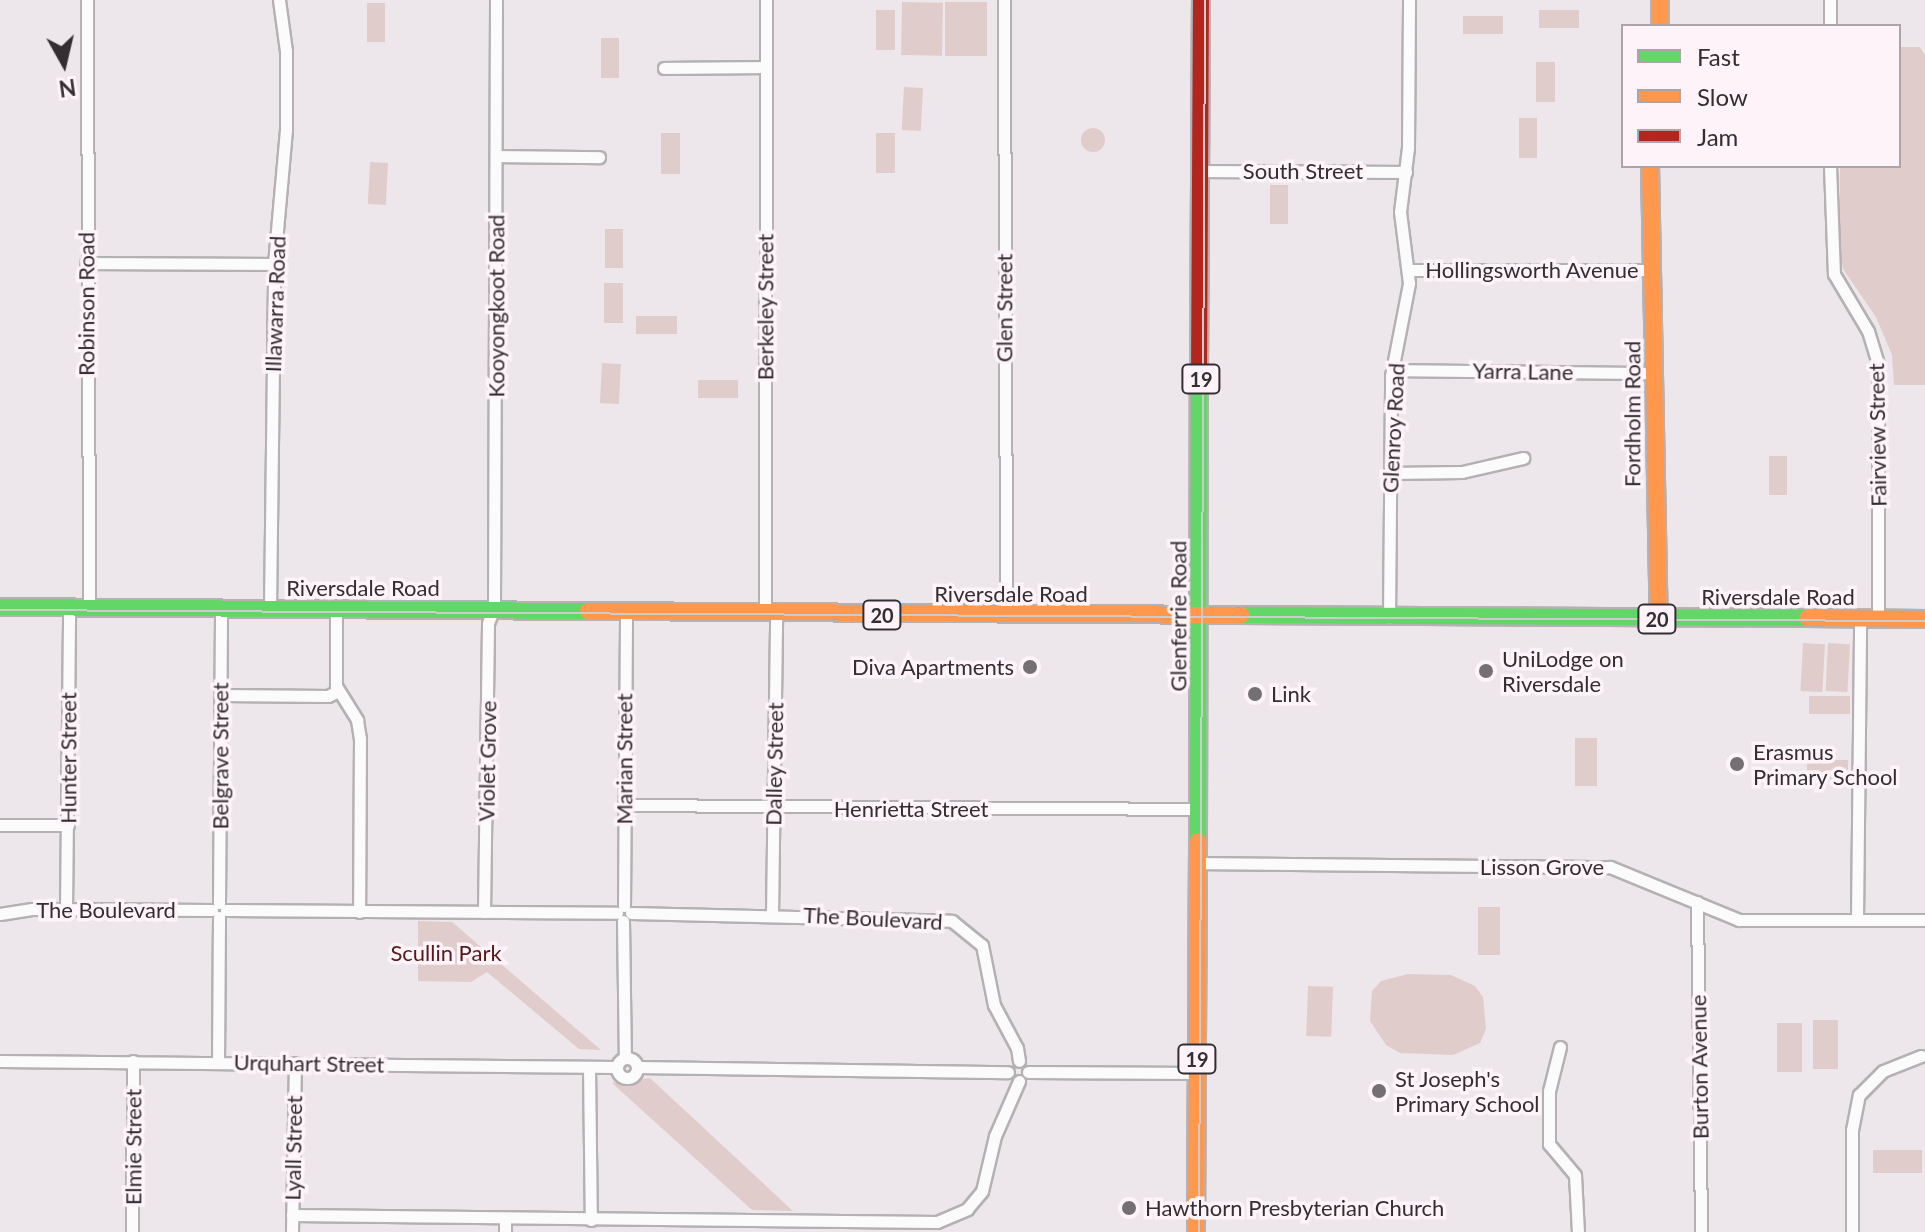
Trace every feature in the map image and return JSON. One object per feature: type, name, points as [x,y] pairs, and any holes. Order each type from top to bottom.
[{"type":"main road","name":"Glenferrie Road","points":[[1196,1232],[1201,0]]},
{"type":"main road","points":[[1650,0],[1650,24]]},
{"type":"main road","points":[[1660,0],[1660,24]]},
{"type":"main road","name":"Fordholm Road","points":[[1650,168],[1654,270],[1653,619]]},
{"type":"main road","name":"Fordholm Road","points":[[1654,270],[1659,168]]},
{"type":"main road","name":"Riversdale Road","points":[[0,607],[1006,616],[1925,619]]},
{"type":"street","name":"Robinson Road","points":[[87,0],[89,608]]},
{"type":"street","name":"Illawarra Road","points":[[270,609],[274,264],[286,130],[287,61],[279,0]]},
{"type":"street","name":"Kooyongkoot Road","points":[[493,611],[496,0]]},
{"type":"street","name":"Berkeley Street","points":[[766,0],[770,614]]},
{"type":"street","name":"Glen Street","points":[[1004,0],[1006,616]]},
{"type":"street","name":"Glenroy Road","points":[[1389,618],[1392,370],[1406,314],[1409,270],[1400,224],[1406,172],[1409,0]]},
{"type":"street","points":[[1830,0],[1830,24]]},
{"type":"street","points":[[664,68],[765,67]]},
{"type":"street","points":[[496,156],[599,157]]},
{"type":"street","name":"Fairview Street","points":[[1830,168],[1834,274],[1868,331],[1878,364],[1878,619]]},
{"type":"street","name":"South Street","points":[[1201,171],[1406,172]]},
{"type":"street","points":[[86,263],[274,264]]},
{"type":"street","name":"Hollingsworth Avenue","points":[[1409,270],[1654,270]]},
{"type":"street","name":"Yarra Lane","points":[[1392,370],[1654,373]]},
{"type":"street","points":[[1390,473],[1462,472],[1523,458]]},
{"type":"street","name":"Hunter Street","points":[[66,909],[69,608]]},
{"type":"street","name":"Belgrave Street","points":[[218,1062],[221,609]]},
{"type":"street","points":[[336,610],[338,691],[357,720],[360,738],[359,912]]},
{"type":"street","name":"Violet Grove","points":[[484,912],[488,623],[493,611]]},
{"type":"street","name":"Marian Street","points":[[621,1062],[626,613]]},
{"type":"street","name":"Dalley Street","points":[[770,614],[772,914]]},
{"type":"street","points":[[1857,920],[1860,619]]},
{"type":"street","points":[[221,695],[325,696],[338,691]]},
{"type":"street","name":"Henrietta Street","points":[[624,805],[1199,809]]},
{"type":"street","points":[[0,825],[68,825]]},
{"type":"street","name":"Lisson Grove","points":[[1198,867],[1610,867],[1745,921],[1925,920]]},
{"type":"street","name":"Burton Avenue","points":[[1697,902],[1701,1232]]},
{"type":"street","name":"The Boulevard","points":[[0,914],[66,909],[772,914],[952,921],[982,945],[994,1005],[1017,1048],[1019,1061],[1028,1072]]},
{"type":"street","points":[[1560,1047],[1549,1091],[1549,1144],[1575,1175],[1578,1232]]},
{"type":"street","points":[[1852,1232],[1852,1130],[1859,1095],[1883,1071],[1921,1056]]},
{"type":"street","name":"Urquhart Street","points":[[0,1061],[589,1067],[621,1062],[627,1077],[637,1067]]},
{"type":"street","name":"Elmie Street","points":[[132,1232],[133,1061]]},
{"type":"street","points":[[1008,1072],[1019,1061]]},
{"type":"street","points":[[621,1062],[637,1067],[1008,1072],[1019,1081]]},
{"type":"street","name":"Lyall Street","points":[[292,1232],[295,1063]]},
{"type":"street","points":[[589,1067],[591,1220]]},
{"type":"street","points":[[292,1215],[505,1226],[591,1220],[699,1226],[921,1223],[958,1215],[982,1191],[995,1136],[1019,1081],[1028,1072],[1197,1073]]},
{"type":"green space","points":[[902,2],[943,3],[942,56],[901,55]]},
{"type":"green space","points":[[945,2],[987,2],[987,56],[945,56]]},
{"type":"green space","points":[[367,3],[385,3],[385,42],[367,42]]},
{"type":"green space","points":[[876,10],[895,10],[895,50],[876,50]]},
{"type":"green space","points":[[1539,10],[1579,10],[1579,28],[1539,28]]},
{"type":"green space","points":[[1463,16],[1503,16],[1503,34],[1463,34]]},
{"type":"green space","points":[[601,38],[619,38],[619,78],[601,78]]},
{"type":"green space","points":[[1901,47],[1920,47],[1925,55],[1925,385],[1894,385],[1892,355],[1876,317],[1843,269],[1839,242],[1840,168],[1901,168]]},
{"type":"green space","points":[[1536,62],[1555,62],[1555,102],[1536,102]]},
{"type":"green space","points":[[904,87],[923,88],[921,131],[902,130]]},
{"type":"green space","points":[[1519,118],[1537,118],[1537,158],[1519,158]]},
{"type":"green space","points":[[1093,128],[1102,131],[1105,140],[1102,149],[1093,152],[1084,149],[1081,140],[1084,131]]},
{"type":"green space","points":[[661,133],[680,133],[680,174],[661,174]]},
{"type":"green space","points":[[876,133],[895,133],[895,173],[876,173]]},
{"type":"green space","points":[[370,162],[388,163],[386,205],[368,204]]},
{"type":"green space","points":[[1270,185],[1288,185],[1288,224],[1270,224]]},
{"type":"green space","points":[[605,229],[623,229],[623,268],[605,268]]},
{"type":"green space","points":[[604,283],[623,283],[623,323],[604,323]]},
{"type":"green space","points":[[636,316],[677,316],[677,334],[636,334]]},
{"type":"green space","points":[[602,363],[621,364],[619,404],[600,403]]},
{"type":"green space","points":[[698,380],[738,380],[738,398],[698,398]]},
{"type":"green space","points":[[1769,456],[1787,456],[1787,495],[1769,495]]},
{"type":"green space","points":[[1803,643],[1825,644],[1822,692],[1800,691]]},
{"type":"green space","points":[[1828,643],[1850,644],[1847,692],[1825,691]]},
{"type":"green space","points":[[1809,696],[1850,696],[1850,714],[1809,714]]},
{"type":"green space","points":[[1575,738],[1597,738],[1597,786],[1575,786]]},
{"type":"green space","points":[[1807,760],[1848,760],[1848,779],[1807,779]]},
{"type":"green space","points":[[1478,907],[1500,907],[1500,955],[1478,955]]},
{"type":"green space","name":"Scullin Park","points":[[418,921],[452,922],[601,1050],[579,1049],[487,972],[471,982],[418,981]]},
{"type":"green space","points":[[1408,974],[1451,975],[1475,986],[1483,997],[1486,1029],[1480,1043],[1453,1055],[1400,1053],[1386,1045],[1370,1021],[1372,991],[1381,981]]},
{"type":"green space","points":[[1308,986],[1333,987],[1331,1037],[1306,1036]]},
{"type":"green space","points":[[1813,1020],[1838,1020],[1838,1069],[1813,1069]]},
{"type":"green space","points":[[1777,1023],[1802,1023],[1802,1072],[1777,1072]]},
{"type":"green space","points":[[650,1078],[793,1211],[752,1210],[612,1083]]},
{"type":"green space","points":[[1873,1150],[1922,1150],[1922,1173],[1873,1173]]},
{"type":"tram line","points":[[1199,1232],[1205,0]]},
{"type":"tram line","points":[[0,610],[1925,621]]},
{"type":"traffic: fast","points":[[1198,841],[1199,374]]},
{"type":"traffic: fast","points":[[0,607],[588,611]]},
{"type":"traffic: fast","points":[[1241,615],[1807,618]]},
{"type":"traffic: slow","points":[[1660,0],[1660,24]]},
{"type":"traffic: slow","points":[[1650,168],[1659,619]]},
{"type":"traffic: slow","points":[[588,611],[1241,615]]},
{"type":"traffic: slow","points":[[1807,618],[1925,619]]},
{"type":"traffic: slow","points":[[1196,1232],[1198,841]]},
{"type":"traffic: jam","points":[[1199,374],[1201,0]]},
{"type":"place","name":"Diva Apartments","points":[[1030,667]]},
{"type":"place","name":"UniLodge on Riversdale","points":[[1486,671]]},
{"type":"place","name":"Link","points":[[1255,694]]},
{"type":"place","name":"Erasmus Primary School","points":[[1737,764]]},
{"type":"place","name":"St Joseph's Primary School","points":[[1379,1091]]},
{"type":"place","name":"Hawthorn Presbyterian Church","points":[[1129,1208]]}]
